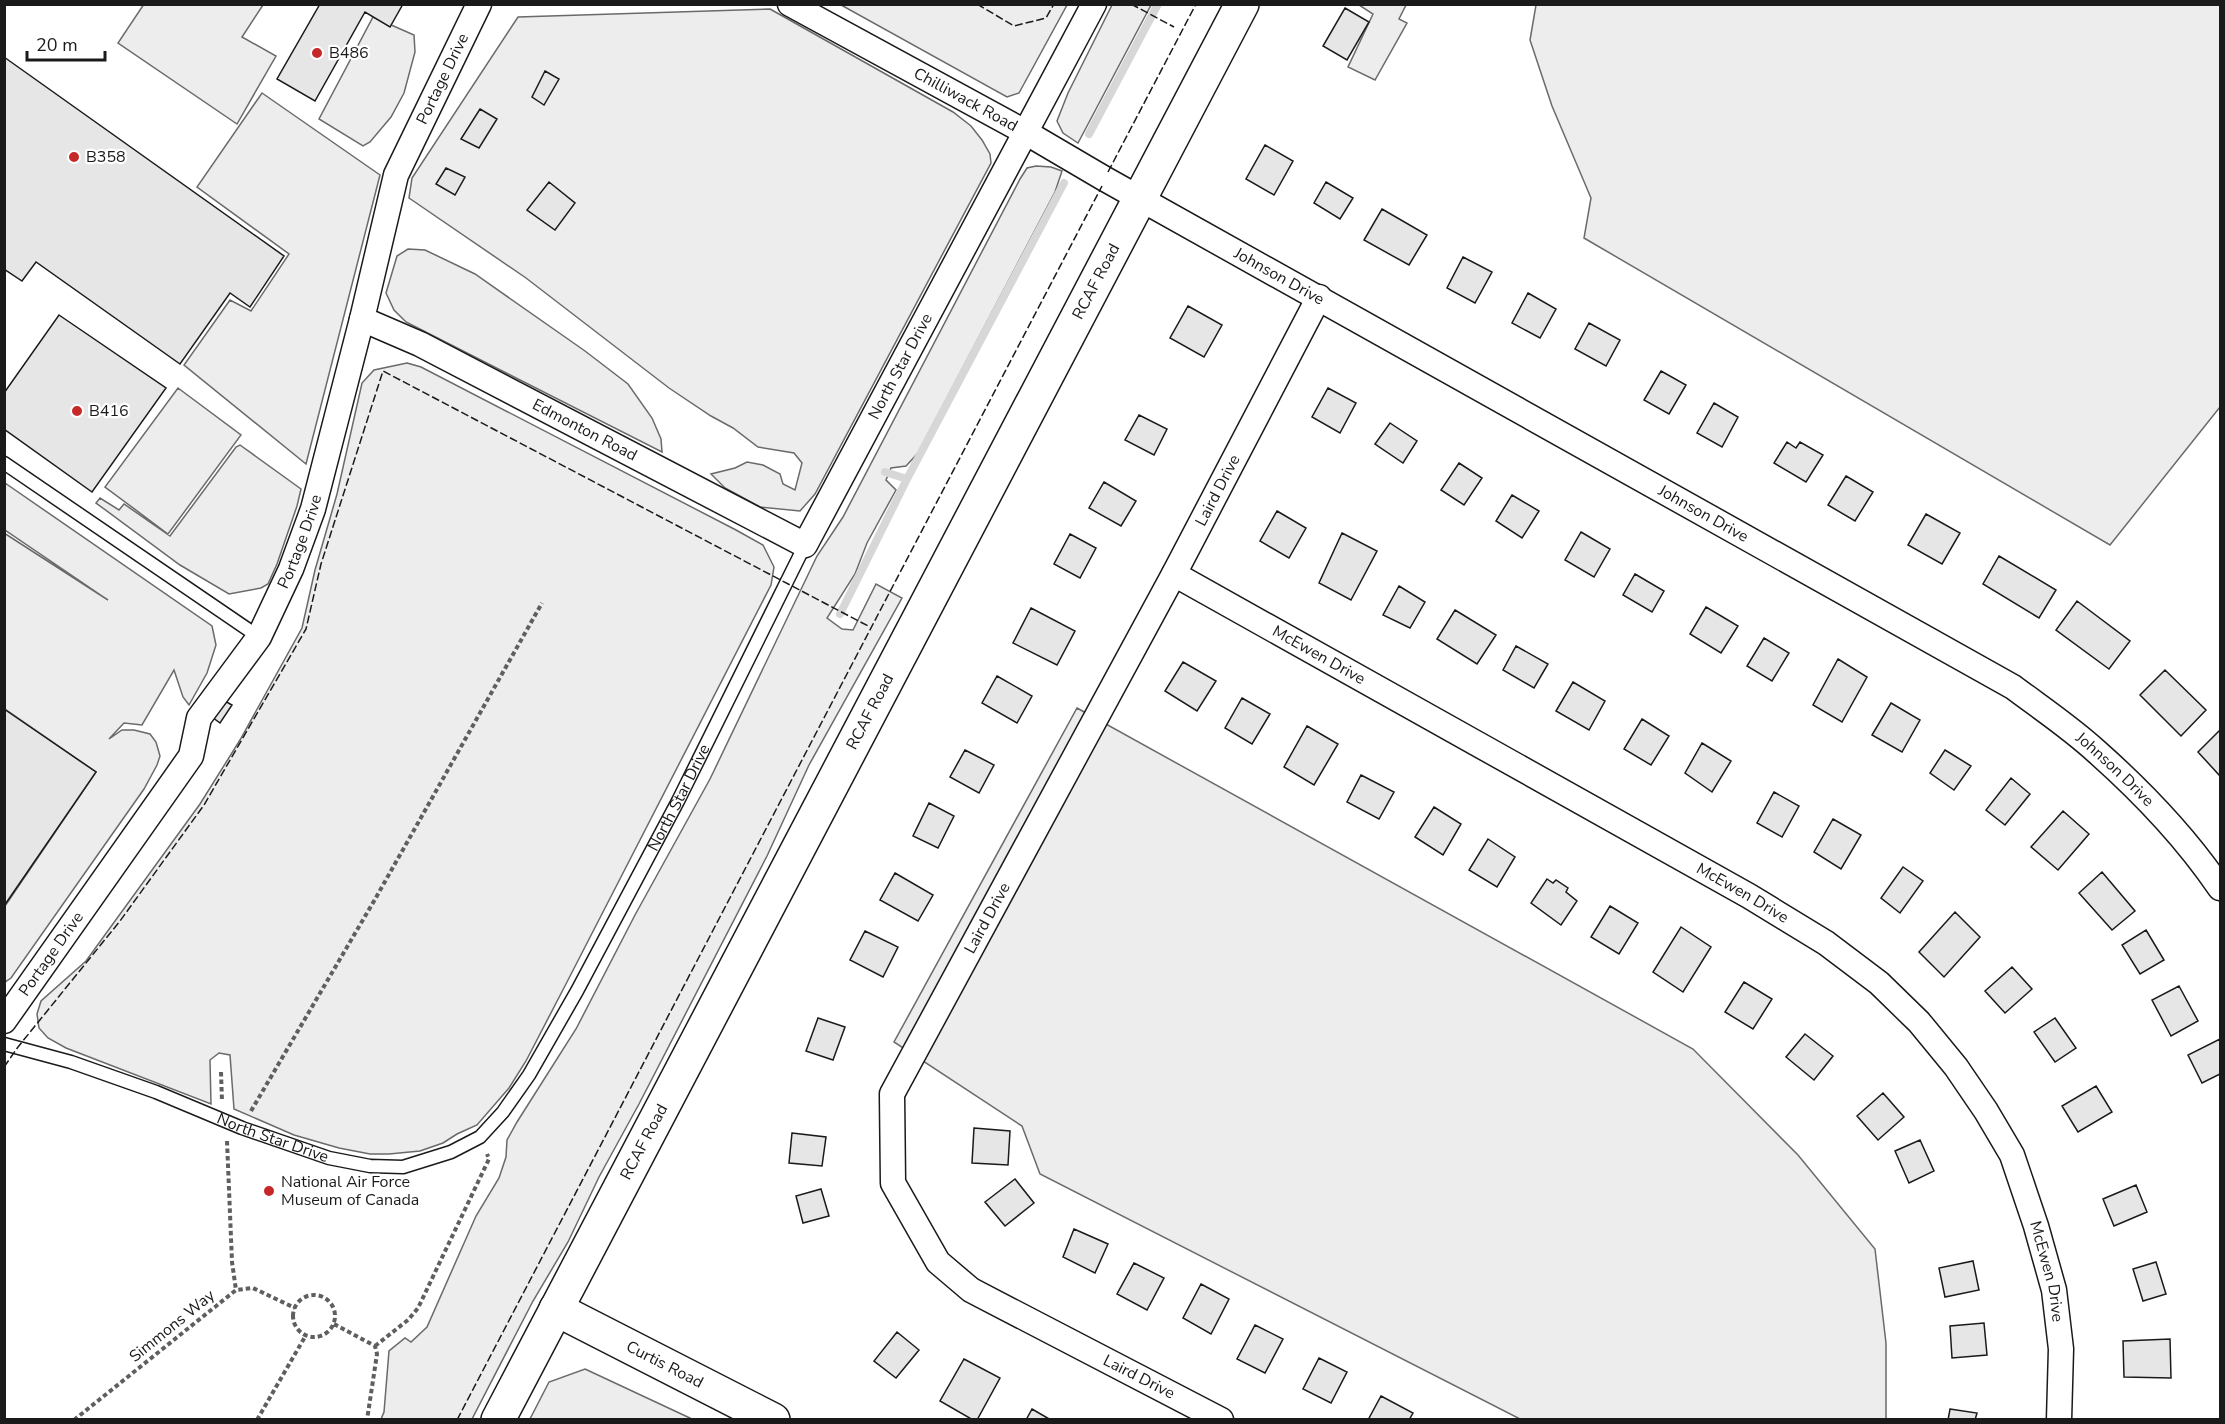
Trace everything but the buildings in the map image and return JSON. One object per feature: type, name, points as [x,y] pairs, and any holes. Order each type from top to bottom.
[{"type":"main road","name":"RCAF Road","points":[[498,1419],[1242,4]]},
{"type":"main road","name":"Curtis Road","points":[[556,1309],[773,1419]]},
{"type":"street","name":"Portage Drive","points":[[4,1021],[191,756],[199,718],[259,637],[291,569],[312,509],[362,319],[396,175],[479,4]]},
{"type":"street","name":"Chilliwack Road","points":[[790,4],[1140,197]]},
{"type":"street","name":"North Star Drive","points":[[805,545],[1094,4]]},
{"type":"street","name":"Johnson Drive","points":[[1140,197],[2013,687],[2104,759],[2155,809],[2203,863],[2220,888]]},
{"type":"street","name":"Laird Drive","points":[[1221,1419],[971,1290],[938,1262],[893,1183],[892,1094],[1174,574],[1319,297]]},
{"type":"street","name":"Edmonton Road","points":[[362,319],[420,344],[805,545]]},
{"type":"street","name":"McEwen Drive","points":[[1174,574],[1749,896],[1826,943],[1879,983],[1919,1023],[1956,1067],[2012,1155],[2036,1226],[2054,1290],[2061,1349],[2059,1419]]},
{"type":"lane","points":[[4,463],[259,637]]},
{"type":"lane","name":"North Star Drive","points":[[4,1044],[71,1062],[145,1088],[242,1128],[329,1158],[370,1166],[403,1167],[451,1152],[480,1137],[503,1112],[529,1075],[577,991],[678,801],[805,545]]},
{"type":"path","points":[[242,1128],[374,901],[542,603]]},
{"type":"path","points":[[220,1072],[223,1119],[227,1140],[232,1262],[236,1290]]},
{"type":"path","points":[[375,1346],[408,1320],[418,1308],[489,1159],[480,1137]]},
{"type":"path","name":"Simmons Way","points":[[74,1419],[236,1290],[253,1288],[295,1308]]},
{"type":"path","points":[[317,1295],[323,1297],[329,1301],[335,1311],[334,1324],[325,1334],[312,1337],[306,1335],[296,1327],[295,1308],[304,1297],[317,1295]]},
{"type":"path","points":[[334,1324],[375,1346],[377,1354],[368,1419]]},
{"type":"path","points":[[257,1419],[306,1335]]},
{"type":"shaded area","points":[[144,4],[263,5],[242,37],[276,56],[237,124],[118,43]]},
{"type":"shaded area","points":[[841,5],[1067,5],[1019,93],[1007,97]]},
{"type":"shaded area","points":[[1112,5],[1151,5],[1078,143],[1063,133],[1057,121],[1068,93]]},
{"type":"shaded area","points":[[1359,5],[1406,5],[1399,19],[1407,23],[1375,80],[1348,67],[1373,14]]},
{"type":"shaded area","points":[[1536,5],[2220,5],[2220,407],[2110,545],[1584,238],[1591,198],[1552,106],[1530,40]]},
{"type":"shaded area","points":[[770,9],[953,112],[971,126],[982,140],[990,154],[991,163],[815,494],[800,511],[760,507],[725,488],[711,474],[735,468],[747,462],[763,465],[780,474],[783,484],[795,490],[802,463],[794,453],[758,447],[733,428],[711,416],[669,388],[526,278],[409,198],[412,178],[518,17]]},
{"type":"shaded area","points":[[373,17],[414,35],[415,52],[404,93],[391,117],[370,142],[363,146],[319,119]]},
{"type":"shaded area","points":[[262,93],[380,175],[306,464],[184,365],[230,300],[251,311],[289,254],[197,187]]},
{"type":"shaded area","points":[[1051,167],[1062,171],[1055,192],[918,453],[906,466],[891,468],[886,480],[896,490],[867,543],[855,574],[827,618],[842,629],[853,630],[876,584],[902,598],[809,765],[767,856],[599,1177],[568,1242],[533,1301],[472,1419],[381,1419],[384,1412],[389,1351],[405,1338],[411,1342],[427,1327],[476,1216],[499,1178],[506,1157],[507,1140],[576,1029],[635,915],[710,779],[817,556],[843,517],[1020,179],[1027,168]]},
{"type":"shaded area","points":[[408,249],[425,250],[475,274],[628,384],[652,418],[661,439],[662,452],[406,322],[394,310],[386,293],[397,256]]},
{"type":"shaded area","points":[[407,363],[421,367],[763,545],[774,567],[771,585],[526,1061],[509,1088],[477,1125],[443,1143],[420,1151],[370,1154],[294,1135],[234,1109],[230,1055],[219,1053],[210,1060],[211,1104],[66,1048],[48,1038],[39,1028],[37,1014],[41,1001],[86,961],[200,804],[240,740],[302,628],[315,570],[337,494],[362,383],[374,370]]},
{"type":"shaded area","points":[[178,388],[241,435],[168,534],[105,487]]},
{"type":"shaded area","points":[[240,445],[301,489],[277,564],[268,584],[261,588],[229,594],[180,565],[96,503],[100,498],[119,510],[124,504],[170,536],[236,447]]},
{"type":"shaded area","points":[[5,483],[212,626],[216,645],[207,673],[189,705],[183,697],[174,670],[142,725],[124,723],[109,739],[122,730],[150,734],[156,742],[160,756],[157,765],[144,789],[11,978],[5,982],[5,906],[96,772],[5,709],[4,533],[108,600],[5,530]]},
{"type":"shaded area","points":[[1077,708],[1693,1049],[1798,1155],[1875,1249],[1886,1343],[1886,1419],[1520,1419],[1040,1174],[1022,1126],[894,1042]]},
{"type":"shaded area","points":[[585,1369],[692,1419],[530,1419],[549,1382]]},
{"type":"waterway","points":[[1089,134],[1158,4]]},
{"type":"waterway","points":[[840,614],[907,479],[1064,183]]},
{"type":"waterway","points":[[885,472],[907,479]]},
{"type":"fence","points":[[977,4],[1014,26],[1046,18],[1054,4]]},
{"type":"fence","points":[[1131,4],[1174,27]]},
{"type":"fence","points":[[1108,172],[1196,4]]},
{"type":"fence","points":[[457,1420],[1102,186]]},
{"type":"fence","points":[[4,1067],[120,921],[204,805],[306,629],[321,564],[383,371],[870,627]]},
{"type":"place","name":"B486","points":[[317,53]]},
{"type":"place","name":"B358","points":[[74,157]]},
{"type":"place","name":"B416","points":[[77,411]]},
{"type":"place","name":"National Air Force Museum of Canada","points":[[269,1191]]}]
